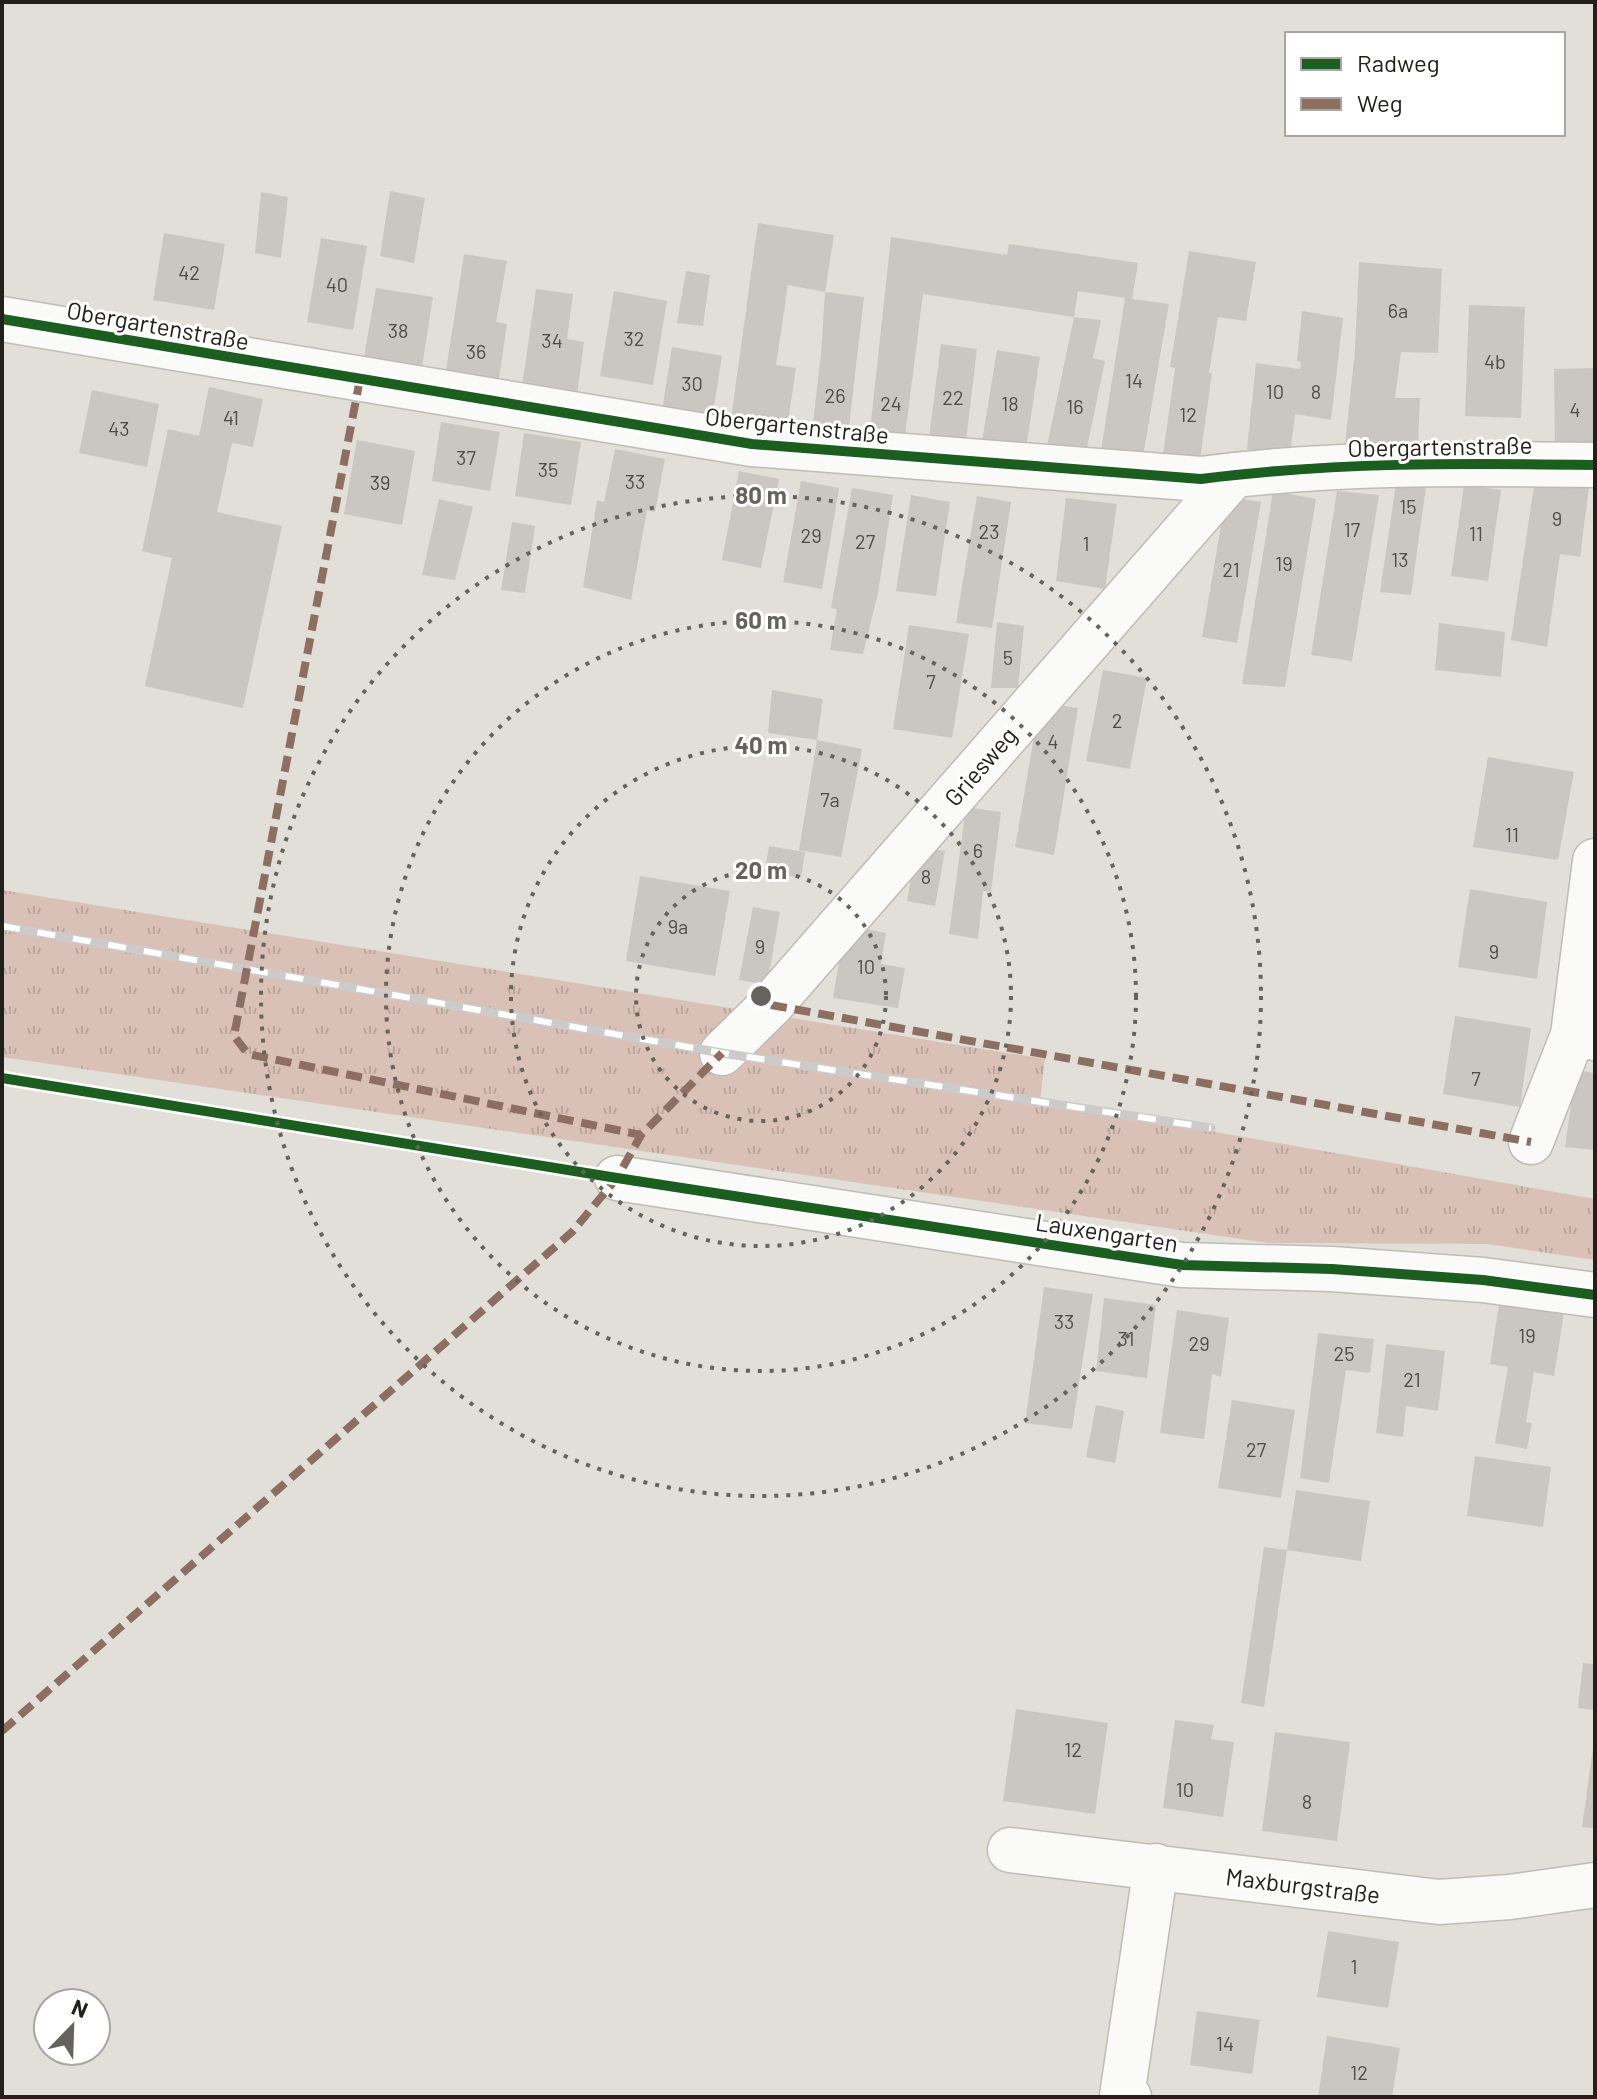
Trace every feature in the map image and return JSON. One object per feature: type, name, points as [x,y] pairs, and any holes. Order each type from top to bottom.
[{"type":"street","name":"Obergartenstraße","points":[[2,319],[752,444],[1201,479],[1269,471],[1467,463],[1595,465]]},
{"type":"street","name":"Griesweg","points":[[722,1053],[771,1005],[1234,475]]},
{"type":"street","points":[[1531,1142],[1584,1037],[1595,861]]},
{"type":"street","name":"Lauxengarten","points":[[617,1178],[1182,1265],[1332,1269],[1438,1277],[1595,1295]]},
{"type":"street","name":"Maxburgstraße","points":[[1010,1850],[1439,1902],[1510,1897],[1595,1885]]},
{"type":"street","points":[[1129,2097],[1122,2096],[1156,1866]]},
{"type":"green space","points":[[2,890],[1045,1059],[1040,1101],[1595,1199],[1595,1260],[1488,1244],[1268,1243],[2,1057]]},
{"type":"building","points":[[390,191],[425,198],[414,263],[380,256]]},
{"type":"building","points":[[261,192],[288,197],[281,258],[255,253]]},
{"type":"building","points":[[758,223],[834,235],[825,292],[788,285],[776,365],[796,368],[787,428],[731,419]]},
{"type":"building","points":[[164,233],[225,244],[214,310],[153,300]]},
{"type":"building","points":[[891,237],[1007,255],[1009,244],[1138,263],[1132,299],[1169,304],[1142,462],[1100,457],[1125,298],[1078,291],[1074,317],[923,294],[904,444],[869,440]]},
{"type":"building","points":[[321,238],[367,246],[353,330],[307,322]]},
{"type":"building","points":[[1189,251],[1256,262],[1246,321],[1218,317],[1200,460],[1163,455],[1175,368],[1170,367]]},
{"type":"building","points":[[464,254],[507,261],[496,322],[507,324],[498,385],[445,377]]},
{"type":"building","points":[[1359,262],[1442,269],[1438,353],[1401,352],[1395,398],[1420,398],[1418,445],[1345,445],[1355,350]]},
{"type":"building","points":[[686,271],[710,275],[703,326],[677,323]]},
{"type":"building","points":[[376,288],[433,297],[421,373],[363,363]]},
{"type":"building","points":[[536,289],[573,294],[567,339],[584,342],[577,395],[522,386]]},
{"type":"building","points":[[614,291],[667,301],[653,385],[600,376]]},
{"type":"building","points":[[825,292],[864,297],[848,436],[812,431]]},
{"type":"building","points":[[1469,305],[1525,307],[1521,418],[1465,416]]},
{"type":"building","points":[[1302,311],[1343,318],[1331,420],[1295,414],[1290,455],[1247,449],[1256,363],[1300,369],[1301,362],[1297,361]]},
{"type":"building","points":[[1074,317],[1101,320],[1093,358],[1105,361],[1085,457],[1046,451]]},
{"type":"building","points":[[941,344],[977,349],[965,449],[928,445]]},
{"type":"building","points":[[672,347],[722,356],[712,419],[662,411]]},
{"type":"building","points":[[997,350],[1040,357],[1025,455],[981,448]]},
{"type":"building","points":[[1595,368],[1595,449],[1555,450],[1554,369]]},
{"type":"building","points":[[209,387],[263,399],[253,447],[232,443],[217,512],[282,526],[243,708],[145,686],[172,558],[142,551],[168,429],[199,436]]},
{"type":"building","points":[[92,390],[159,404],[147,467],[79,453]]},
{"type":"building","points":[[441,422],[500,432],[490,491],[432,481]]},
{"type":"building","points":[[524,433],[581,442],[571,505],[515,496]]},
{"type":"building","points":[[357,440],[415,451],[402,525],[344,514]]},
{"type":"building","points":[[615,449],[665,459],[655,512],[647,510],[631,600],[583,587],[597,500],[604,502]]},
{"type":"building","points":[[739,471],[779,479],[761,568],[722,560]]},
{"type":"building","points":[[1535,479],[1589,487],[1580,557],[1560,554],[1547,647],[1511,640]]},
{"type":"building","points":[[801,481],[839,488],[822,589],[783,582]]},
{"type":"building","points":[[1396,484],[1426,487],[1411,595],[1380,592]]},
{"type":"building","points":[[1464,485],[1501,490],[1488,581],[1451,576]]},
{"type":"building","points":[[852,488],[893,495],[878,593],[863,654],[830,650],[837,609],[831,608]]},
{"type":"building","points":[[1273,491],[1316,499],[1285,687],[1242,684]]},
{"type":"building","points":[[1337,491],[1379,495],[1352,661],[1311,655]]},
{"type":"building","points":[[911,495],[950,502],[936,596],[896,591]]},
{"type":"building","points":[[977,496],[1011,502],[992,628],[956,623]]},
{"type":"building","points":[[1226,496],[1261,502],[1237,643],[1202,637]]},
{"type":"building","points":[[1066,498],[1117,504],[1105,589],[1056,581]]},
{"type":"building","points":[[439,499],[473,507],[455,580],[422,575]]},
{"type":"building","points":[[512,522],[535,526],[525,593],[501,590]]},
{"type":"building","points":[[997,622],[1024,626],[1018,688],[991,688]]},
{"type":"building","points":[[1439,623],[1505,632],[1501,677],[1435,670]]},
{"type":"building","points":[[909,625],[969,634],[952,738],[893,729]]},
{"type":"building","points":[[1103,670],[1147,678],[1130,769],[1086,761]]},
{"type":"building","points":[[772,690],[823,699],[817,740],[768,733]]},
{"type":"building","points":[[1040,702],[1078,708],[1054,855],[1015,847]]},
{"type":"building","points":[[817,740],[862,749],[841,857],[799,850]]},
{"type":"building","points":[[1488,757],[1574,772],[1558,860],[1473,847]]},
{"type":"building","points":[[966,807],[1001,812],[991,892],[983,891],[978,939],[949,934]]},
{"type":"building","points":[[769,846],[805,852],[801,878],[765,871]]},
{"type":"building","points":[[917,846],[945,851],[935,906],[907,901]]},
{"type":"building","points":[[640,876],[730,891],[715,976],[626,961]]},
{"type":"building","points":[[1470,889],[1547,902],[1537,979],[1458,967]]},
{"type":"building","points":[[753,907],[780,912],[767,985],[739,980]]},
{"type":"building","points":[[845,925],[886,933],[881,964],[905,968],[898,1008],[833,998]]},
{"type":"building","points":[[1455,1016],[1531,1028],[1520,1107],[1443,1094]]},
{"type":"building","points":[[1576,1070],[1595,1073],[1595,1150],[1565,1147]]},
{"type":"building","points":[[1044,1287],[1093,1294],[1072,1429],[1025,1423]]},
{"type":"building","points":[[1500,1297],[1565,1306],[1554,1376],[1534,1372],[1526,1422],[1532,1423],[1527,1449],[1495,1443],[1508,1367],[1490,1364]]},
{"type":"building","points":[[1104,1298],[1156,1305],[1147,1378],[1096,1371]]},
{"type":"building","points":[[1177,1310],[1229,1318],[1221,1377],[1212,1374],[1204,1439],[1160,1433]]},
{"type":"building","points":[[1318,1333],[1374,1339],[1370,1373],[1346,1370],[1329,1483],[1300,1478]]},
{"type":"building","points":[[1386,1344],[1445,1351],[1438,1411],[1406,1406],[1403,1437],[1376,1433]]},
{"type":"building","points":[[1232,1400],[1295,1410],[1281,1498],[1218,1488]]},
{"type":"building","points":[[1096,1405],[1124,1411],[1115,1463],[1086,1457]]},
{"type":"building","points":[[1475,1456],[1551,1467],[1543,1527],[1467,1516]]},
{"type":"building","points":[[1296,1490],[1370,1501],[1361,1561],[1287,1550]]},
{"type":"building","points":[[1264,1547],[1287,1550],[1264,1707],[1241,1703]]},
{"type":"building","points":[[1583,1663],[1595,1664],[1595,1710],[1578,1708]]},
{"type":"building","points":[[1016,1709],[1108,1723],[1095,1814],[1003,1801]]},
{"type":"building","points":[[1175,1720],[1214,1725],[1211,1739],[1234,1742],[1223,1817],[1163,1808]]},
{"type":"building","points":[[1275,1732],[1350,1742],[1337,1841],[1262,1831]]},
{"type":"building","points":[[1595,1748],[1595,1828],[1582,1827]]},
{"type":"building","points":[[1328,1931],[1399,1942],[1388,2008],[1317,1997]]},
{"type":"building","points":[[1197,2011],[1260,2020],[1252,2074],[1190,2065]]},
{"type":"building","points":[[1327,2036],[1400,2048],[1392,2097],[1318,2097]]},
{"type":"railway","points":[[2,926],[722,1053],[1211,1128]]},
{"type":"marked path","points":[[360,379],[234,1036],[248,1054],[641,1135]]},
{"type":"marked path","points":[[771,1005],[1531,1142]]},
{"type":"marked path","points":[[2,1731],[572,1232],[617,1178],[641,1135],[722,1053]]},
{"type":"cycle path","points":[[2,319],[752,444],[1201,479],[1348,467],[1595,465]]},
{"type":"cycle path","points":[[2,1078],[617,1178],[1182,1265],[1332,1269],[1483,1280],[1595,1295]]}]
